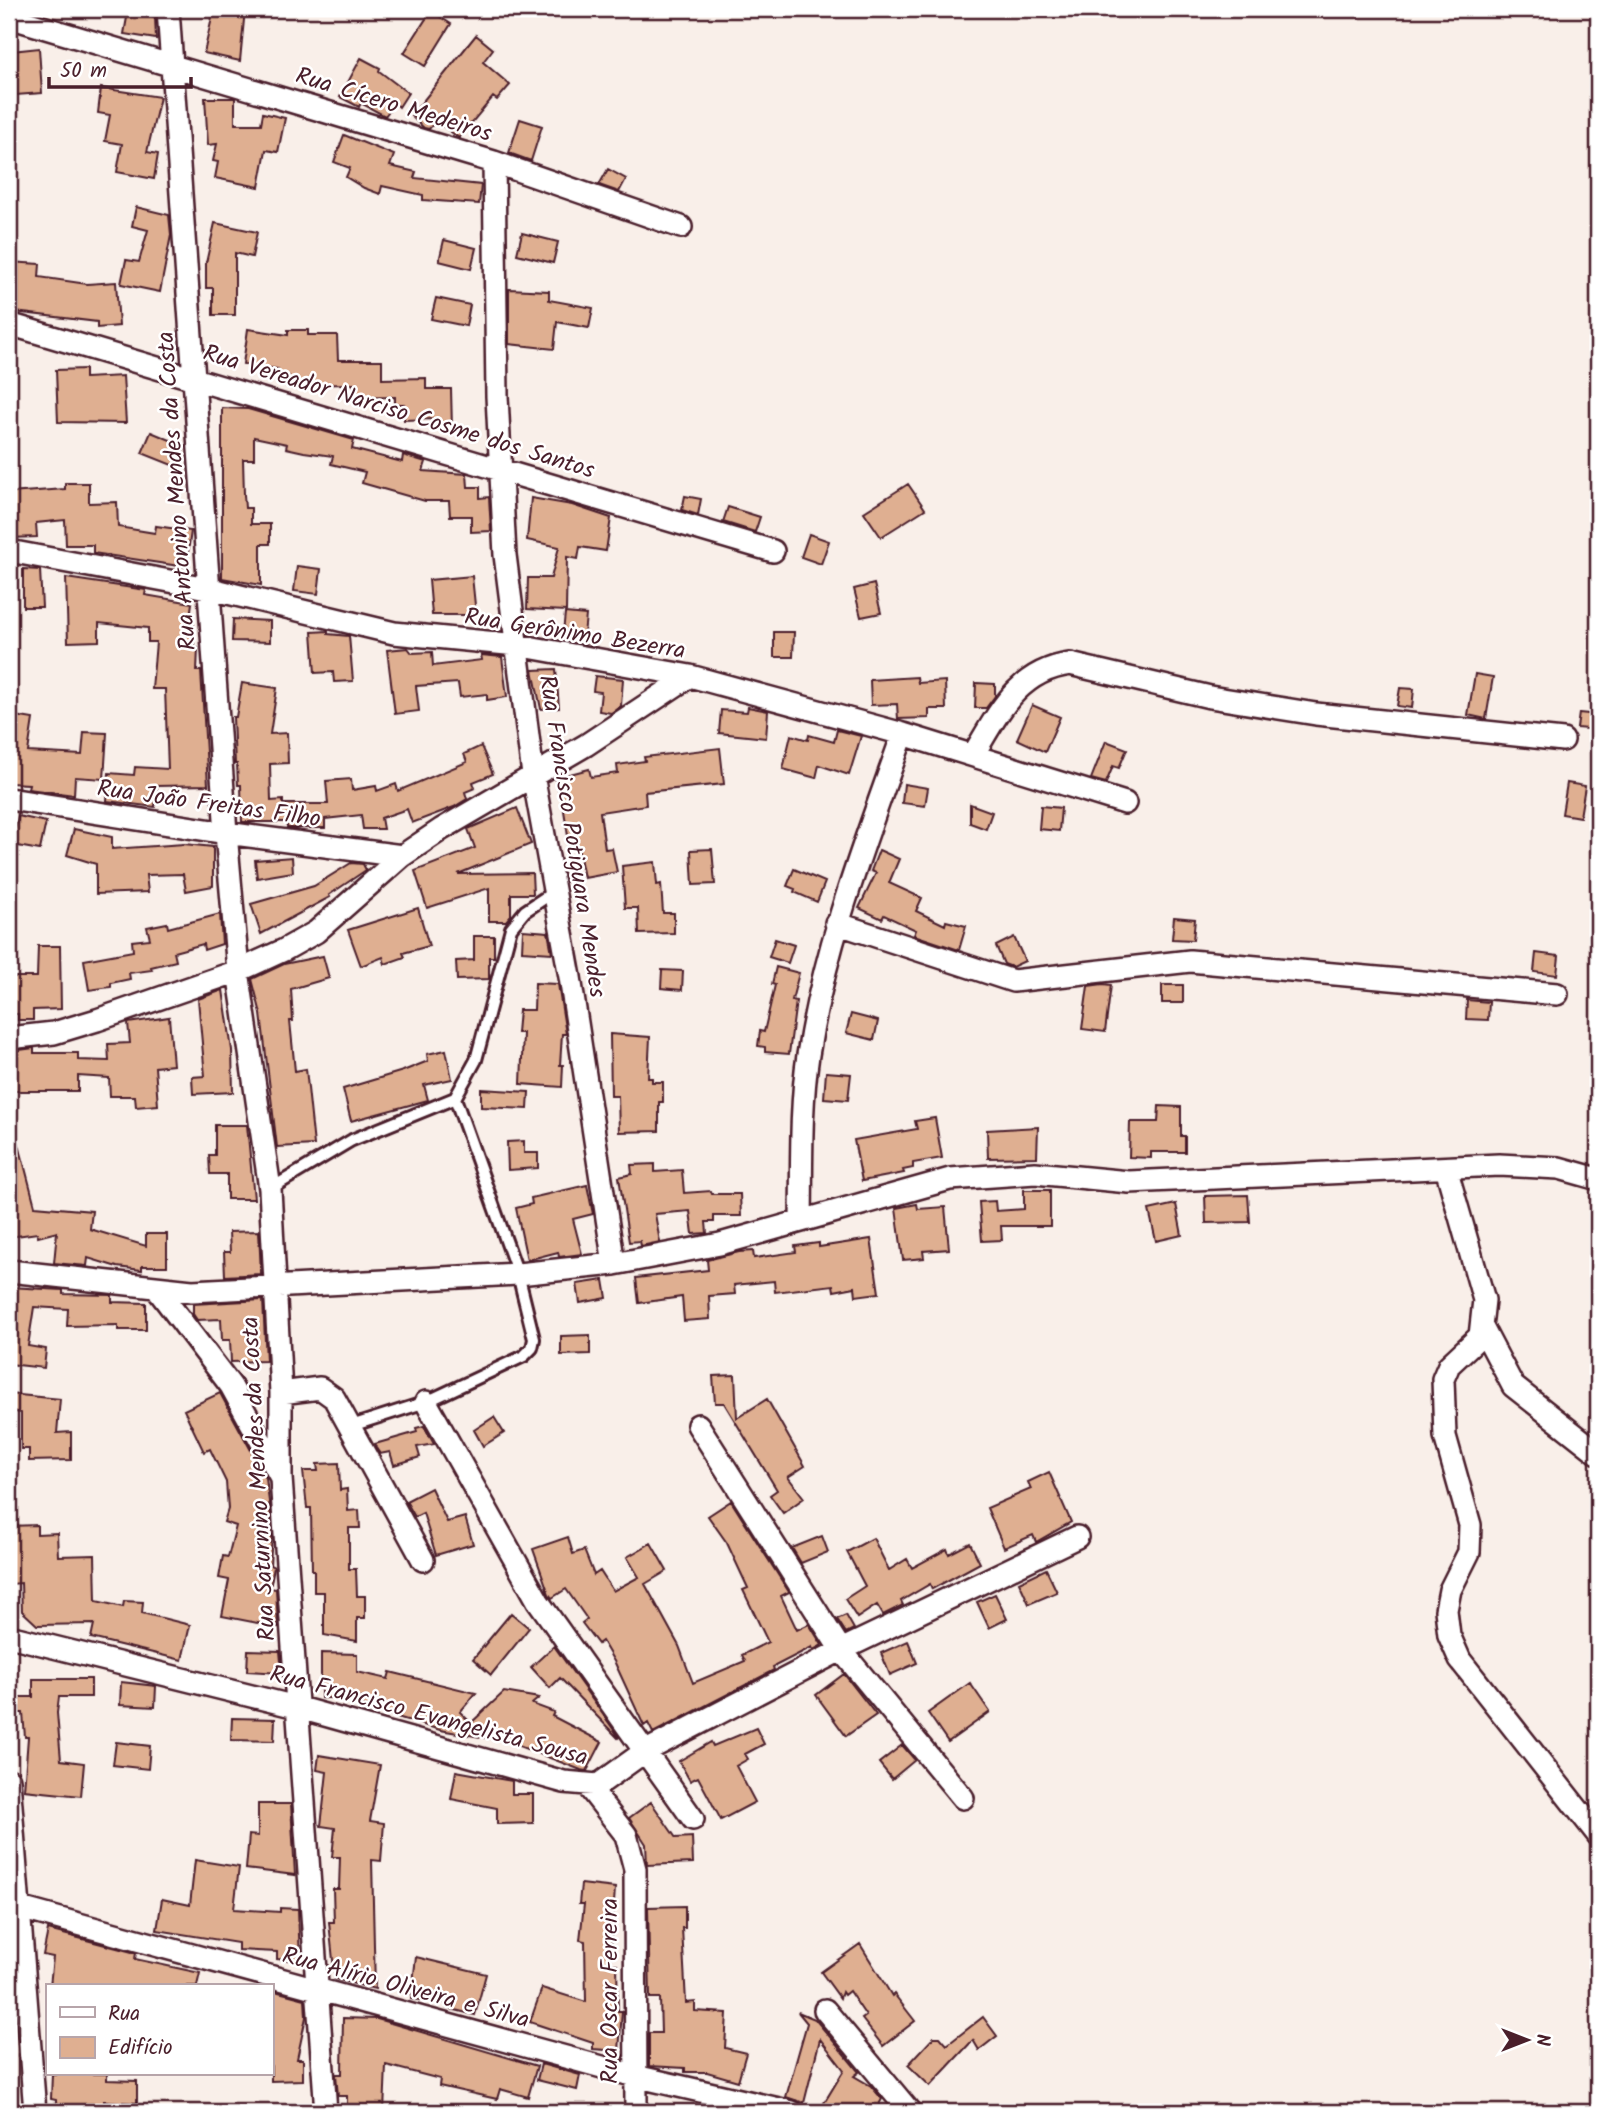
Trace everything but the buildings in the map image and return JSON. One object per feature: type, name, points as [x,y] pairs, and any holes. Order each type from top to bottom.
[{"type":"street","name":"Rua Antonino Mendes da Costa","points":[[169,9],[196,377],[207,588],[238,971]]},
{"type":"street","name":"Rua Cícero Medeiros","points":[[9,17],[494,162],[681,226]]},
{"type":"street","name":"Rua Francisco Potiguara Mendes","points":[[494,162],[500,468],[505,555],[533,775],[556,891],[614,1264]]},
{"type":"street","name":"Rua Vereador Narciso Cosme dos Santos","points":[[9,324],[196,377],[773,551]]},
{"type":"street","name":"Rua Gerônimo Bezerra","points":[[9,551],[207,588],[394,633],[517,645],[690,676],[903,734],[1125,803]]},
{"type":"street","points":[[973,755],[1004,704],[1027,680],[1049,667],[1070,664],[1210,696],[1316,714],[1563,740]]},
{"type":"street","points":[[9,1038],[65,1030],[238,971],[316,932],[402,856],[608,731],[690,676]]},
{"type":"street","points":[[802,1220],[807,1057],[836,923],[903,734]]},
{"type":"street","name":"Rua João Freitas Filho","points":[[9,799],[226,834],[402,856]]},
{"type":"street","points":[[836,923],[1013,981],[1190,961],[1557,994]]},
{"type":"street","name":"Rua Saturnino Mendes da Costa","points":[[238,971],[270,1189],[281,1393],[281,1478],[326,2112]]},
{"type":"street","points":[[9,1271],[192,1291],[518,1274],[614,1264],[720,1244],[950,1179],[998,1174],[1035,1174],[1129,1182],[1534,1165],[1559,1168],[1598,1179]]},
{"type":"street","points":[[1446,1168],[1484,1300],[1483,1329],[1477,1341],[1450,1365],[1443,1378],[1445,1436],[1469,1525],[1469,1552],[1450,1590],[1446,1610],[1449,1635],[1460,1661],[1598,1835]]},
{"type":"street","points":[[157,1289],[231,1386],[281,1478]]},
{"type":"street","points":[[1483,1329],[1513,1386],[1598,1453]]},
{"type":"street","points":[[281,1393],[314,1387],[326,1390],[423,1560]]},
{"type":"street","points":[[425,1402],[538,1601],[693,1819]]},
{"type":"street","points":[[698,1425],[841,1650],[963,1798]]},
{"type":"street","name":"Rua Francisco Evangelista Sousa","points":[[9,1636],[296,1707],[564,1782],[587,1786],[610,1779],[644,1752],[841,1650],[1077,1537]]},
{"type":"street","points":[[9,1780],[14,1906],[35,2112]]},
{"type":"street","name":"Rua Oscar Ferreira","points":[[587,1786],[626,1835],[635,1869],[636,2112]]},
{"type":"street","name":"Rua Alírio Oliveira e Silva","points":[[14,1906],[635,2076],[792,2112]]},
{"type":"street","points":[[825,2010],[910,2112]]},
{"type":"lane","points":[[270,1189],[352,1140],[455,1098],[476,1060],[511,928],[525,911],[556,891]]},
{"type":"lane","points":[[348,1427],[425,1402],[524,1356],[534,1339],[518,1274],[455,1098]]}]
